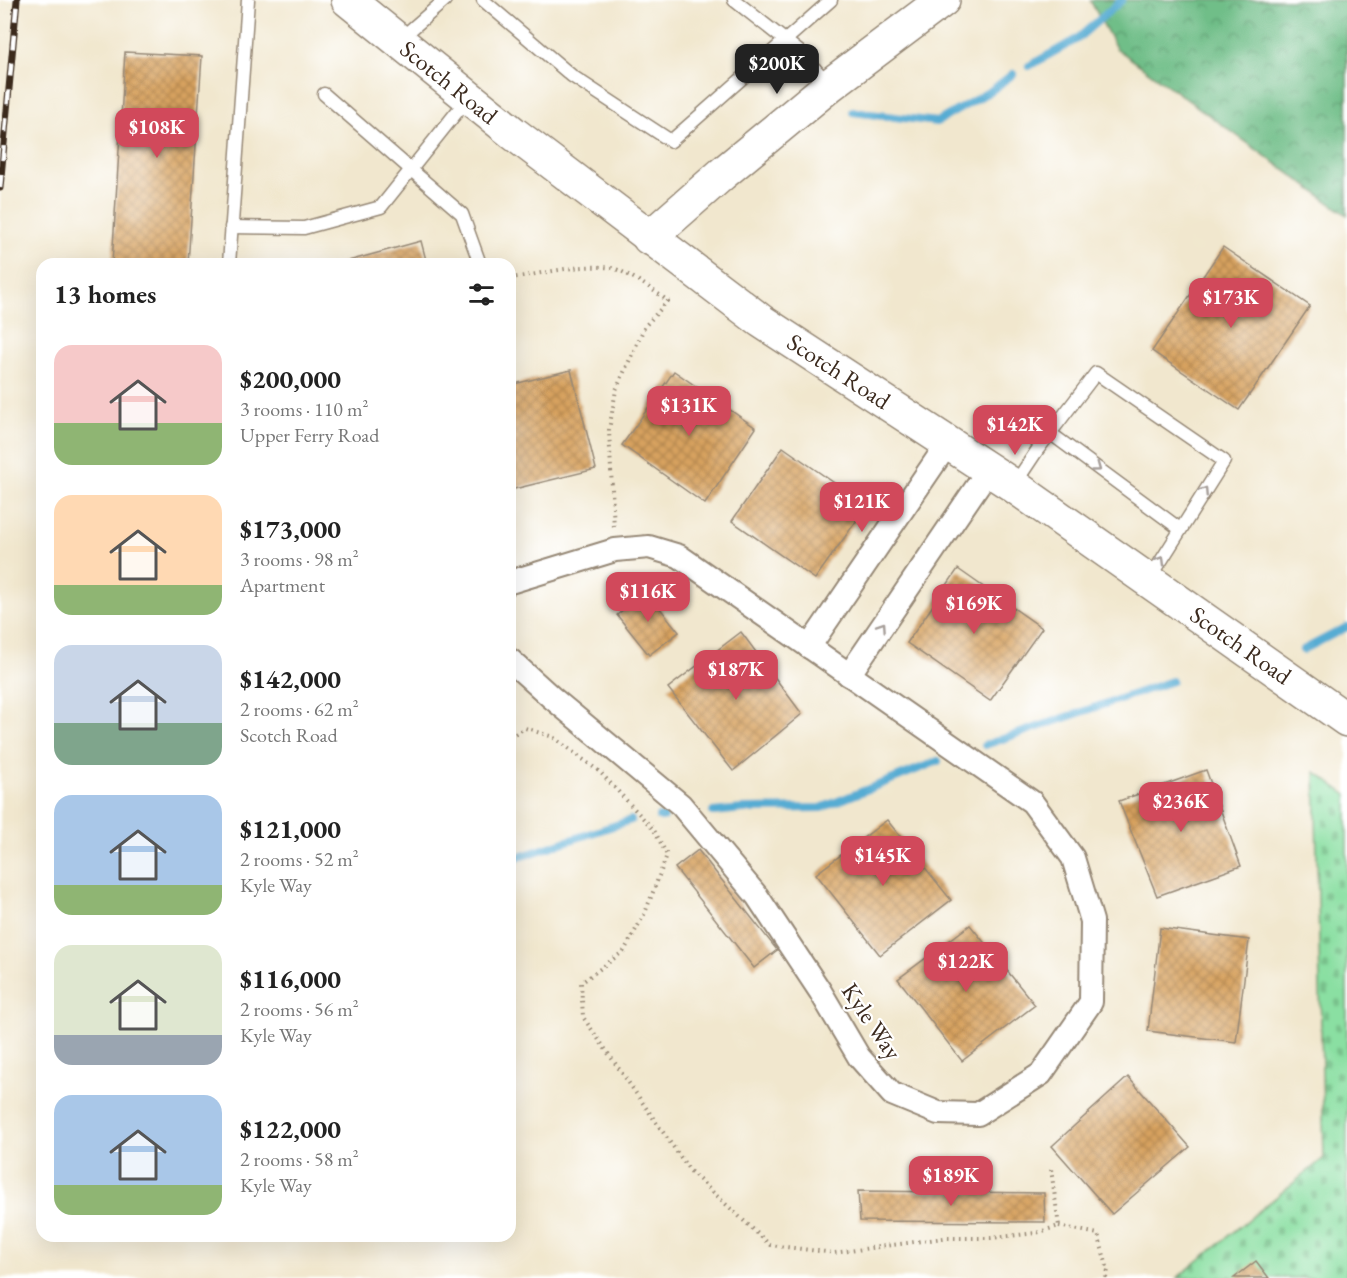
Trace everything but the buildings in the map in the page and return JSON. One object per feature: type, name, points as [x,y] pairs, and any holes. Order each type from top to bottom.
[{"type":"main road","name":"Scotch Road","points":[[348,0],[649,238],[761,321],[1001,477],[1347,720]]},
{"type":"main road","points":[[649,238],[722,174],[830,86],[944,0]]},
{"type":"street","points":[[809,646],[948,443]]},
{"type":"street","points":[[849,675],[1001,477]]},
{"type":"street","name":"Kyle Way","points":[[516,580],[615,550],[649,547],[679,556],[1032,802],[1073,858],[1092,921],[1091,1002],[1041,1074],[978,1114],[938,1113],[892,1094],[859,1057],[820,991],[757,896],[681,805],[516,665]]},
{"type":"lane","points":[[229,258],[248,0]]},
{"type":"lane","points":[[398,41],[445,0]]},
{"type":"lane","points":[[483,0],[572,75],[670,141],[831,0]]},
{"type":"lane","points":[[734,0],[801,52],[830,86]]},
{"type":"lane","points":[[324,94],[462,214],[478,258]]},
{"type":"lane","points":[[231,227],[304,228],[381,207],[469,97]]},
{"type":"lane","points":[[1001,477],[1050,434],[1096,373],[1224,461],[1149,580]]},
{"type":"lane","points":[[1050,434],[1180,529]]},
{"type":"path","points":[[516,277],[576,267],[614,268],[668,301],[645,326],[616,390],[609,430],[615,550]]},
{"type":"path","points":[[516,733],[525,728],[552,737],[600,772],[654,830],[667,855],[645,913],[624,951],[581,983],[583,1017],[690,1171],[770,1245],[834,1253],[944,1238],[991,1238],[1036,1233],[1059,1226],[1098,1234],[1108,1270],[1106,1278]]},
{"type":"path","points":[[1052,1169],[1059,1226]]},
{"type":"green space","points":[[1090,0],[1347,0],[1347,215],[1116,48]]},
{"type":"green space","points":[[1315,772],[1347,795],[1347,1278],[1177,1278],[1324,1158]]},
{"type":"waterway","points":[[1029,66],[1077,39],[1122,0]]},
{"type":"waterway","points":[[853,112],[937,122],[992,90],[1013,74]]},
{"type":"waterway","points":[[1303,650],[1347,627]]},
{"type":"waterway","points":[[985,745],[1172,681]]},
{"type":"waterway","points":[[713,812],[743,809],[821,808],[938,761]]},
{"type":"waterway","points":[[659,817],[664,817]]},
{"type":"waterway","points":[[516,858],[631,820]]},
{"type":"railway","points":[[0,188],[17,0]]}]
